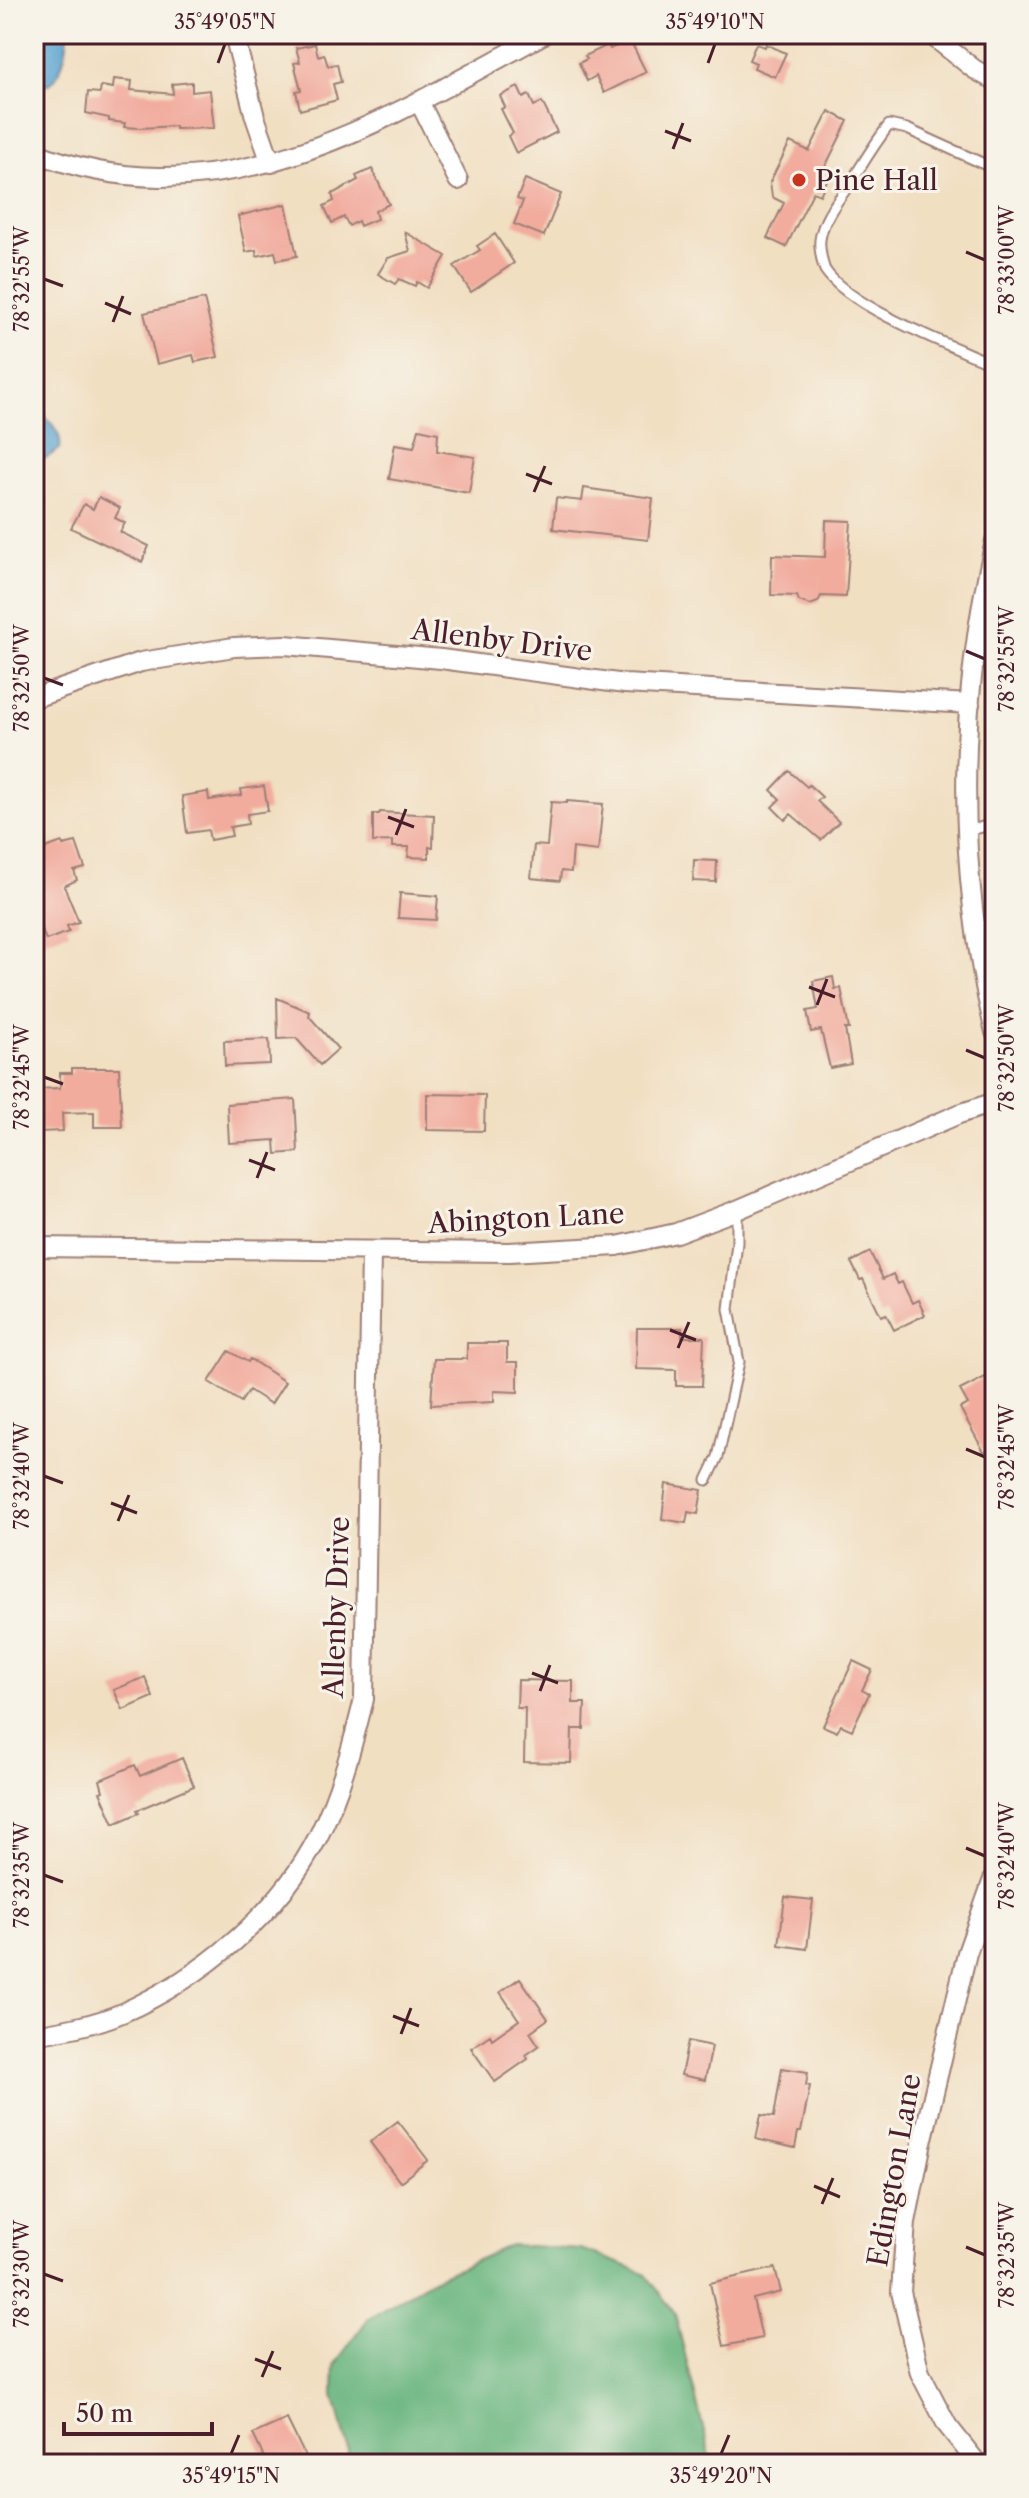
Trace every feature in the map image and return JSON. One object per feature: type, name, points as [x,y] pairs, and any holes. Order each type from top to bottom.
[{"type":"street","points":[[237,34],[237,46],[255,117],[271,163]]},
{"type":"street","points":[[34,152],[64,164],[106,173],[157,177],[208,175],[271,163],[311,151],[369,127],[544,34]]},
{"type":"street","points":[[930,34],[974,69],[995,81]]},
{"type":"street","points":[[419,101],[458,180]]},
{"type":"street","points":[[995,541],[983,592],[964,782],[981,975],[995,1032]]},
{"type":"street","name":"Allenby Drive","points":[[34,698],[141,662],[234,647],[285,645],[441,659],[625,684],[970,704]]},
{"type":"street","name":"Abington Lane","points":[[34,1247],[509,1252],[617,1246],[676,1233],[737,1210],[959,1114],[995,1102]]},
{"type":"street","name":"Allenby Drive","points":[[34,2035],[72,2029],[121,2014],[170,1989],[219,1953],[263,1914],[298,1871],[328,1817],[347,1768],[364,1699],[371,1252]]},
{"type":"street","name":"Edington Lane","points":[[978,2464],[947,2425],[920,2373],[901,2292],[906,2222],[921,2147],[967,1953],[995,1874]]},
{"type":"lane","points":[[995,169],[907,129],[889,125],[827,216],[819,241],[824,268],[841,286],[866,304],[995,365]]},
{"type":"lane","points":[[966,831],[995,824]]},
{"type":"lane","points":[[707,1480],[718,1457],[739,1362],[729,1309],[737,1243],[737,1210]]},
{"type":"green space","points":[[511,2245],[581,2249],[645,2273],[675,2314],[712,2464],[349,2464],[347,2443],[334,2395],[335,2364],[368,2319],[433,2279]]},
{"type":"water","points":[[34,34],[68,34],[60,69],[48,84],[34,81]]},
{"type":"water","points":[[34,406],[53,425],[59,436],[60,449],[46,458],[34,459]]},
{"type":"building","points":[[630,40],[646,72],[604,93],[596,76],[587,81],[579,63],[587,59],[585,56],[608,45],[610,49]]},
{"type":"building","points":[[315,44],[318,56],[324,54],[328,66],[337,64],[341,82],[333,84],[337,100],[300,110],[296,91],[301,90],[294,63],[300,62],[296,48]]},
{"type":"building","points":[[756,44],[765,47],[766,44],[786,53],[775,77],[754,68],[756,63],[749,60]]},
{"type":"building","points":[[114,79],[132,81],[131,90],[173,94],[172,84],[192,82],[192,92],[210,90],[214,128],[124,127],[125,123],[86,113],[88,92],[100,93],[101,86],[113,88]]},
{"type":"building","points":[[518,87],[523,98],[529,95],[534,106],[542,102],[557,132],[516,153],[508,136],[513,133],[501,109],[505,107],[500,96]]},
{"type":"building","name":"Pine Hall","points":[[829,111],[848,121],[821,175],[828,178],[820,195],[813,192],[786,247],[767,238],[784,203],[772,197],[770,182],[790,142],[809,151]]},
{"type":"building","points":[[372,169],[389,204],[375,211],[377,219],[360,226],[358,221],[349,226],[344,217],[332,223],[324,206],[334,201],[332,194],[358,180],[356,176]]},
{"type":"building","points":[[525,179],[561,194],[544,236],[514,224],[523,201],[517,199]]},
{"type":"building","points":[[286,204],[297,256],[277,260],[275,252],[257,256],[256,250],[246,252],[238,216]]},
{"type":"building","points":[[405,232],[446,256],[427,288],[417,282],[415,286],[399,279],[395,284],[378,274],[388,258],[410,251]]},
{"type":"building","points":[[495,234],[514,263],[471,292],[454,266],[480,250],[477,246]]},
{"type":"building","points":[[204,299],[218,357],[195,362],[193,355],[157,364],[144,313]]},
{"type":"building","points":[[419,429],[438,433],[437,451],[475,457],[469,493],[389,479],[395,444],[414,447]]},
{"type":"building","points":[[584,488],[653,498],[648,540],[553,529],[556,498],[582,501]]},
{"type":"building","points":[[99,497],[120,508],[115,518],[125,523],[120,532],[149,546],[142,562],[71,528],[84,504],[93,509]]},
{"type":"building","points":[[826,520],[851,521],[846,597],[821,596],[818,602],[810,605],[799,601],[797,596],[771,595],[772,555],[825,557]]},
{"type":"building","points":[[789,771],[822,797],[817,801],[839,822],[821,840],[791,814],[785,820],[772,807],[780,799],[771,790]]},
{"type":"building","points":[[264,786],[268,811],[247,814],[248,824],[230,827],[232,836],[210,840],[208,830],[187,833],[182,796],[208,792],[209,800],[242,795],[241,789]]},
{"type":"building","points":[[551,802],[603,804],[598,851],[573,848],[571,872],[561,871],[560,881],[531,878],[534,845],[547,846]]},
{"type":"building","points":[[373,814],[434,815],[433,847],[429,847],[429,858],[408,857],[409,847],[392,847],[392,841],[373,842]]},
{"type":"building","points":[[62,842],[63,845],[76,842],[85,868],[74,871],[77,880],[64,886],[79,922],[67,926],[69,932],[46,940],[34,911],[34,852]]},
{"type":"building","points":[[694,860],[717,861],[716,882],[693,881]]},
{"type":"building","points":[[400,893],[438,896],[436,920],[398,918]]},
{"type":"building","points":[[833,977],[835,989],[841,988],[849,1029],[845,1029],[851,1064],[830,1068],[821,1030],[811,1032],[807,1011],[818,1009],[813,981]]},
{"type":"building","points":[[277,998],[310,1012],[309,1016],[338,1049],[320,1065],[296,1038],[278,1039]]},
{"type":"building","points":[[269,1039],[270,1064],[225,1066],[224,1041]]},
{"type":"building","points":[[72,1068],[119,1068],[122,1127],[94,1127],[94,1112],[62,1113],[63,1131],[38,1132],[38,1089],[60,1088],[60,1073],[72,1073]]},
{"type":"building","points":[[427,1094],[485,1095],[484,1131],[427,1130]]},
{"type":"building","points":[[295,1099],[298,1152],[276,1154],[275,1140],[229,1143],[227,1104]]},
{"type":"building","points":[[870,1252],[883,1279],[893,1274],[898,1284],[902,1282],[912,1303],[918,1300],[925,1315],[894,1330],[886,1314],[881,1316],[851,1262]]},
{"type":"building","points":[[637,1328],[682,1328],[682,1337],[704,1337],[702,1386],[676,1386],[676,1370],[636,1369]]},
{"type":"building","points":[[467,1343],[507,1343],[507,1362],[518,1362],[518,1392],[494,1391],[494,1402],[431,1405],[434,1359],[467,1359]]},
{"type":"building","points":[[229,1351],[248,1362],[250,1359],[285,1382],[271,1404],[249,1390],[241,1402],[209,1382]]},
{"type":"building","points":[[985,1377],[995,1396],[995,1446],[984,1452],[960,1408],[968,1404],[960,1390]]},
{"type":"building","points":[[666,1484],[702,1490],[698,1514],[688,1512],[686,1523],[662,1519]]},
{"type":"building","points":[[853,1661],[872,1670],[862,1690],[869,1694],[852,1730],[841,1725],[837,1732],[823,1726]]},
{"type":"building","points":[[145,1677],[153,1697],[123,1710],[114,1690]]},
{"type":"building","points":[[518,1680],[573,1681],[573,1703],[585,1703],[584,1729],[572,1729],[571,1763],[524,1762],[525,1708],[517,1708]]},
{"type":"building","points":[[182,1758],[194,1786],[137,1810],[139,1813],[114,1824],[100,1792],[103,1791],[100,1780],[135,1765],[140,1776]]},
{"type":"building","points":[[785,1897],[813,1900],[807,1949],[779,1945]]},
{"type":"building","points":[[520,1978],[548,2019],[530,2032],[539,2046],[526,2055],[528,2059],[495,2082],[471,2048],[490,2035],[492,2039],[519,2020],[500,1992]]},
{"type":"building","points":[[688,2041],[712,2046],[705,2080],[681,2075]]},
{"type":"building","points":[[782,2068],[808,2072],[806,2085],[810,2086],[795,2148],[756,2139],[761,2115],[774,2117]]},
{"type":"building","points":[[398,2121],[428,2160],[400,2182],[370,2142]]},
{"type":"building","points":[[775,2268],[781,2292],[753,2299],[762,2338],[724,2346],[710,2283]]},
{"type":"building","points":[[287,2419],[309,2464],[267,2464],[253,2434]]},
{"type":"place","name":"Pine Hall","points":[[799,180]]}]
